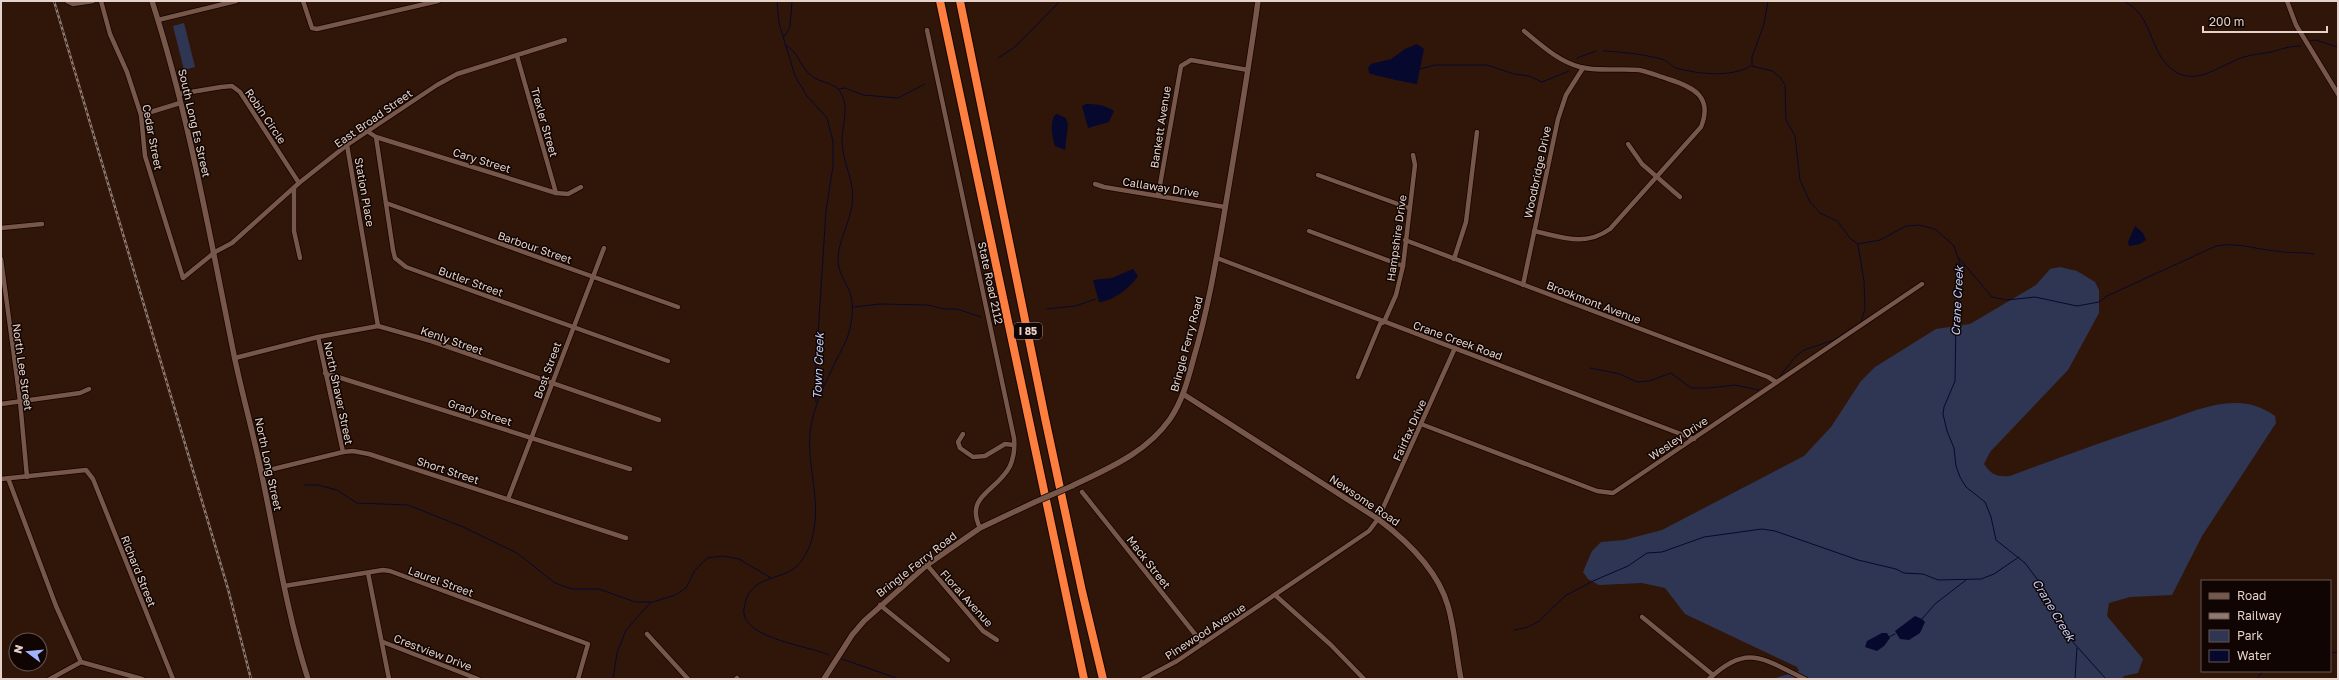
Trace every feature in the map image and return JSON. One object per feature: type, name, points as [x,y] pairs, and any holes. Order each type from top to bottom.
[{"type":"highway","name":"I 85","points":[[940,1],[1084,679]]},
{"type":"highway","name":"I 85","points":[[960,1],[1045,418],[1082,591],[1104,679]]},
{"type":"street","points":[[67,1],[73,4],[93,1]]},
{"type":"street","name":"Cedar Street","points":[[101,1],[110,34],[127,72],[141,115],[145,156],[176,260],[183,278]]},
{"type":"street","name":"South Long Es Street","points":[[152,1],[179,94],[215,252]]},
{"type":"street","points":[[158,20],[216,3],[236,1]]},
{"type":"street","points":[[303,1],[312,28],[317,30],[438,1]]},
{"type":"street","name":"Bringle Ferry Road","points":[[824,679],[852,635],[880,605],[927,565],[980,528],[1120,463],[1141,449],[1165,426],[1184,394],[1204,318],[1225,207],[1258,1]]},
{"type":"street","points":[[2287,1],[2296,25],[2338,94]]},
{"type":"street","name":"State Road 2112","points":[[927,30],[1014,446],[1010,467],[976,505],[975,516],[980,528]]},
{"type":"street","points":[[1524,31],[1560,59],[1583,68],[1639,70],[1685,84],[1696,90],[1705,107],[1706,116],[1701,127],[1610,229],[1599,237],[1576,240],[1534,231]]},
{"type":"street","name":"East Broad Street","points":[[183,278],[215,252],[232,243],[299,183],[347,145],[437,85],[457,74],[564,40]]},
{"type":"street","name":"Trexler Street","points":[[517,56],[556,193]]},
{"type":"street","name":"Bankett Avenue","points":[[1158,196],[1179,71],[1184,62],[1191,60],[1248,70]]},
{"type":"street","name":"Woodbridge Drive","points":[[1523,285],[1558,119],[1566,95],[1583,68]]},
{"type":"street","name":"Robin Circle","points":[[179,94],[232,86],[240,92],[299,183]]},
{"type":"street","points":[[141,115],[180,103]]},
{"type":"street","points":[[367,131],[376,137]]},
{"type":"street","points":[[1454,259],[1466,222],[1477,132]]},
{"type":"street","name":"Cary Street","points":[[376,137],[556,193],[568,194],[581,187]]},
{"type":"street","name":"Butler Street","points":[[376,137],[393,250],[399,262],[406,267],[668,361]]},
{"type":"street","points":[[1628,144],[1642,164],[1680,198]]},
{"type":"street","name":"Station Place","points":[[347,145],[365,242],[378,326]]},
{"type":"street","name":"Hampshire Drive","points":[[1358,377],[1380,324],[1384,322],[1396,295],[1403,266],[1415,166],[1413,155]]},
{"type":"street","points":[[1318,175],[1409,208]]},
{"type":"street","name":"Callaway Drive","points":[[1095,184],[1225,207]]},
{"type":"street","points":[[294,188],[294,231],[300,258]]},
{"type":"street","name":"Barbour Street","points":[[386,203],[678,307]]},
{"type":"street","points":[[1,228],[42,224]]},
{"type":"street","points":[[1309,231],[1403,266]]},
{"type":"street","name":"Brookmont Avenue","points":[[1405,240],[1768,377],[1776,382]]},
{"type":"street","name":"Bost Street","points":[[508,499],[531,437],[553,385],[572,327],[604,248]]},
{"type":"street","name":"North Long Street","points":[[215,252],[235,358],[261,472],[284,586],[308,679]]},
{"type":"street","name":"Crane Creek Road","points":[[1216,258],[1694,439]]},
{"type":"street","name":"North Lee Street","points":[[1,259],[7,316],[20,401],[27,477]]},
{"type":"street","name":"Wesley Drive","points":[[1421,424],[1607,493],[1619,489],[1922,284]]},
{"type":"street","points":[[1,316],[7,316]]},
{"type":"street","name":"Kenly Street","points":[[235,358],[318,337],[378,326],[432,341],[553,385],[659,420]]},
{"type":"street","name":"North Shaver Street","points":[[318,337],[324,373],[343,452]]},
{"type":"street","name":"Fairfax Drive","points":[[1378,519],[1455,348]]},
{"type":"street","name":"Grady Street","points":[[324,373],[630,469]]},
{"type":"street","points":[[1,404],[80,392],[89,389]]},
{"type":"street","name":"Newsome Road","points":[[1184,394],[1378,519],[1393,531],[1414,552],[1436,580],[1443,592],[1451,617],[1461,679]]},
{"type":"street","points":[[964,434],[958,442],[960,448],[973,457],[985,456],[1005,444],[1014,446]]},
{"type":"street","name":"Short Street","points":[[261,472],[343,452],[353,451],[369,454],[626,538]]},
{"type":"street","name":"Richard Street","points":[[27,477],[86,470],[92,479],[173,679]]},
{"type":"street","points":[[1,479],[27,477]]},
{"type":"street","points":[[8,478],[56,606],[81,662]]},
{"type":"street","name":"Mack Street","points":[[1082,492],[1202,643]]},
{"type":"street","name":"Pinewood Avenue","points":[[1143,679],[1177,661],[1362,537],[1378,519]]},
{"type":"street","name":"Floral Avenue","points":[[927,565],[983,632],[997,640]]},
{"type":"street","name":"Laurel Street","points":[[284,586],[390,571],[588,644],[578,679]]},
{"type":"street","points":[[368,573],[383,642],[389,679]]},
{"type":"street","points":[[1274,595],[1331,644],[1364,679]]},
{"type":"street","points":[[880,605],[948,660]]},
{"type":"street","points":[[1642,617],[1713,675]]},
{"type":"street","points":[[647,634],[688,679]]},
{"type":"street","name":"Crestview Drive","points":[[383,642],[478,679]]},
{"type":"street","points":[[1709,679],[1733,660],[1751,656],[1762,659],[1805,679]]},
{"type":"street","points":[[50,679],[81,662],[142,679]]},
{"type":"green space","points":[[184,23],[195,67],[184,70],[173,26]]},
{"type":"green space","points":[[2060,267],[2077,271],[2095,282],[2099,290],[2099,313],[2068,370],[1990,452],[1984,464],[1989,471],[1998,476],[2010,476],[2124,435],[2198,410],[2226,403],[2251,405],[2266,410],[2275,416],[2276,423],[2202,536],[2172,595],[2130,597],[2109,603],[2107,616],[2143,659],[2138,673],[2124,676],[2122,679],[1772,679],[1799,671],[1797,667],[1685,614],[1665,588],[1642,583],[1599,585],[1588,579],[1583,572],[1592,551],[1601,542],[1624,540],[1662,530],[1804,456],[1831,427],[1861,381],[1875,367],[1936,329],[1970,324],[2036,285],[2050,269]]},
{"type":"water","points":[[1417,44],[1424,49],[1417,84],[1369,73],[1368,68],[1371,64],[1391,59],[1405,49]]},
{"type":"water","points":[[1086,104],[1101,105],[1114,111],[1109,122],[1088,128],[1082,106]]},
{"type":"water","points":[[1057,114],[1066,118],[1068,125],[1065,150],[1055,146],[1053,139],[1052,123],[1054,116]]},
{"type":"water","points":[[2135,226],[2143,233],[2146,240],[2140,244],[2129,246],[2128,242]]},
{"type":"water","points":[[1133,269],[1138,276],[1130,285],[1121,293],[1110,299],[1099,302],[1093,280],[1112,278]]},
{"type":"water","points":[[1915,616],[1925,622],[1920,633],[1909,640],[1900,639],[1895,631]]},
{"type":"water","points":[[1882,633],[1887,633],[1890,638],[1884,646],[1877,651],[1865,647],[1867,641]]},
{"type":"waterway","name":"Town Creek","points":[[777,1],[779,23],[795,76],[807,96],[827,118],[833,141],[833,166],[826,211],[816,366],[816,402]]},
{"type":"waterway","points":[[784,37],[790,27],[792,1]]},
{"type":"waterway","points":[[998,58],[1015,47],[1060,1]]},
{"type":"waterway","name":"Crane Creek","points":[[1768,1],[1764,24],[1752,57],[1752,66],[1772,71],[1780,77],[1785,85],[1786,120],[1795,136],[1800,180],[1810,202],[1820,213],[1837,221],[1851,239],[1858,244],[1880,240],[1906,226],[1919,225],[1935,229],[1954,246],[1960,264],[1956,320],[1955,381],[1944,407],[1943,414],[1947,431],[1954,448],[1956,466],[1966,487],[1985,502],[1991,517],[1996,540],[2025,563],[2037,579],[2072,641],[2106,679]]},
{"type":"waterway","points":[[2123,1],[2133,7],[2140,15],[2165,62],[2173,70],[2182,75],[2200,75],[2247,56],[2289,47],[2301,46]]},
{"type":"waterway","points":[[2310,41],[2315,40],[2338,47]]},
{"type":"waterway","points":[[785,45],[793,50],[812,77],[838,89],[844,101],[845,114],[842,140],[844,157],[851,180],[853,197],[851,213],[838,253],[838,264],[850,293],[852,313],[847,339],[821,392],[811,424],[810,456],[815,494],[815,518],[810,544],[804,558],[797,566],[784,574],[761,582],[750,592],[746,600],[744,614],[748,623],[756,630],[767,636],[829,655]]},
{"type":"waterway","points":[[1577,58],[1596,51]]},
{"type":"waterway","points":[[1603,51],[1654,57],[1663,60],[1676,68],[1694,72],[1714,74],[1734,72],[1751,66]]},
{"type":"waterway","points":[[1420,69],[1435,65],[1487,65],[1514,74],[1529,76],[1542,82],[1569,71]]},
{"type":"waterway","points":[[839,89],[845,88],[863,95],[898,98],[925,84]]},
{"type":"waterway","points":[[1780,376],[1796,356],[1804,350],[1834,340],[1861,322],[1865,309],[1864,281],[1858,245]]},
{"type":"waterway","points":[[1959,258],[1992,297],[2007,300],[2035,297],[2077,306],[2099,302],[2107,296],[2216,246],[2239,245],[2280,252],[2314,254]]},
{"type":"waterway","points":[[1047,309],[1075,306],[1096,299]]},
{"type":"waterway","points":[[853,307],[880,304],[928,305],[944,309],[957,309],[981,317]]},
{"type":"waterway","points":[[1590,368],[1620,374],[1637,382],[1649,381],[1671,373],[1691,388],[1735,385],[1759,390]]},
{"type":"waterway","points":[[305,485],[318,485],[337,490],[357,503],[408,505],[463,527],[517,553],[555,583],[572,589],[599,589],[635,602],[653,602],[675,595],[686,588],[695,570],[707,558],[723,556],[739,559],[771,578]]},
{"type":"waterway","points":[[1514,630],[1525,628],[1538,622],[1565,596],[1593,581],[1628,566],[1647,553],[1662,552],[1704,537],[1762,529],[1775,531],[1858,560],[1896,569],[1904,573],[1923,574],[1938,580],[1981,579],[1994,574],[2019,557]]},
{"type":"waterway","points":[[1922,619],[1935,604],[1966,580]]},
{"type":"waterway","points":[[613,679],[617,653],[626,630],[650,603]]},
{"type":"waterway","points":[[1889,637],[1895,634]]},
{"type":"waterway","points":[[2075,679],[2077,648]]},
{"type":"waterway","name":"Crane Creek","points":[[2331,653],[2338,652]]},
{"type":"waterway","name":"Town Creek","points":[[842,659],[899,679]]},
{"type":"waterway","name":"Crane Creek","points":[[2257,679],[2262,672]]},
{"type":"railway","points":[[54,1],[228,589],[251,679]]}]
